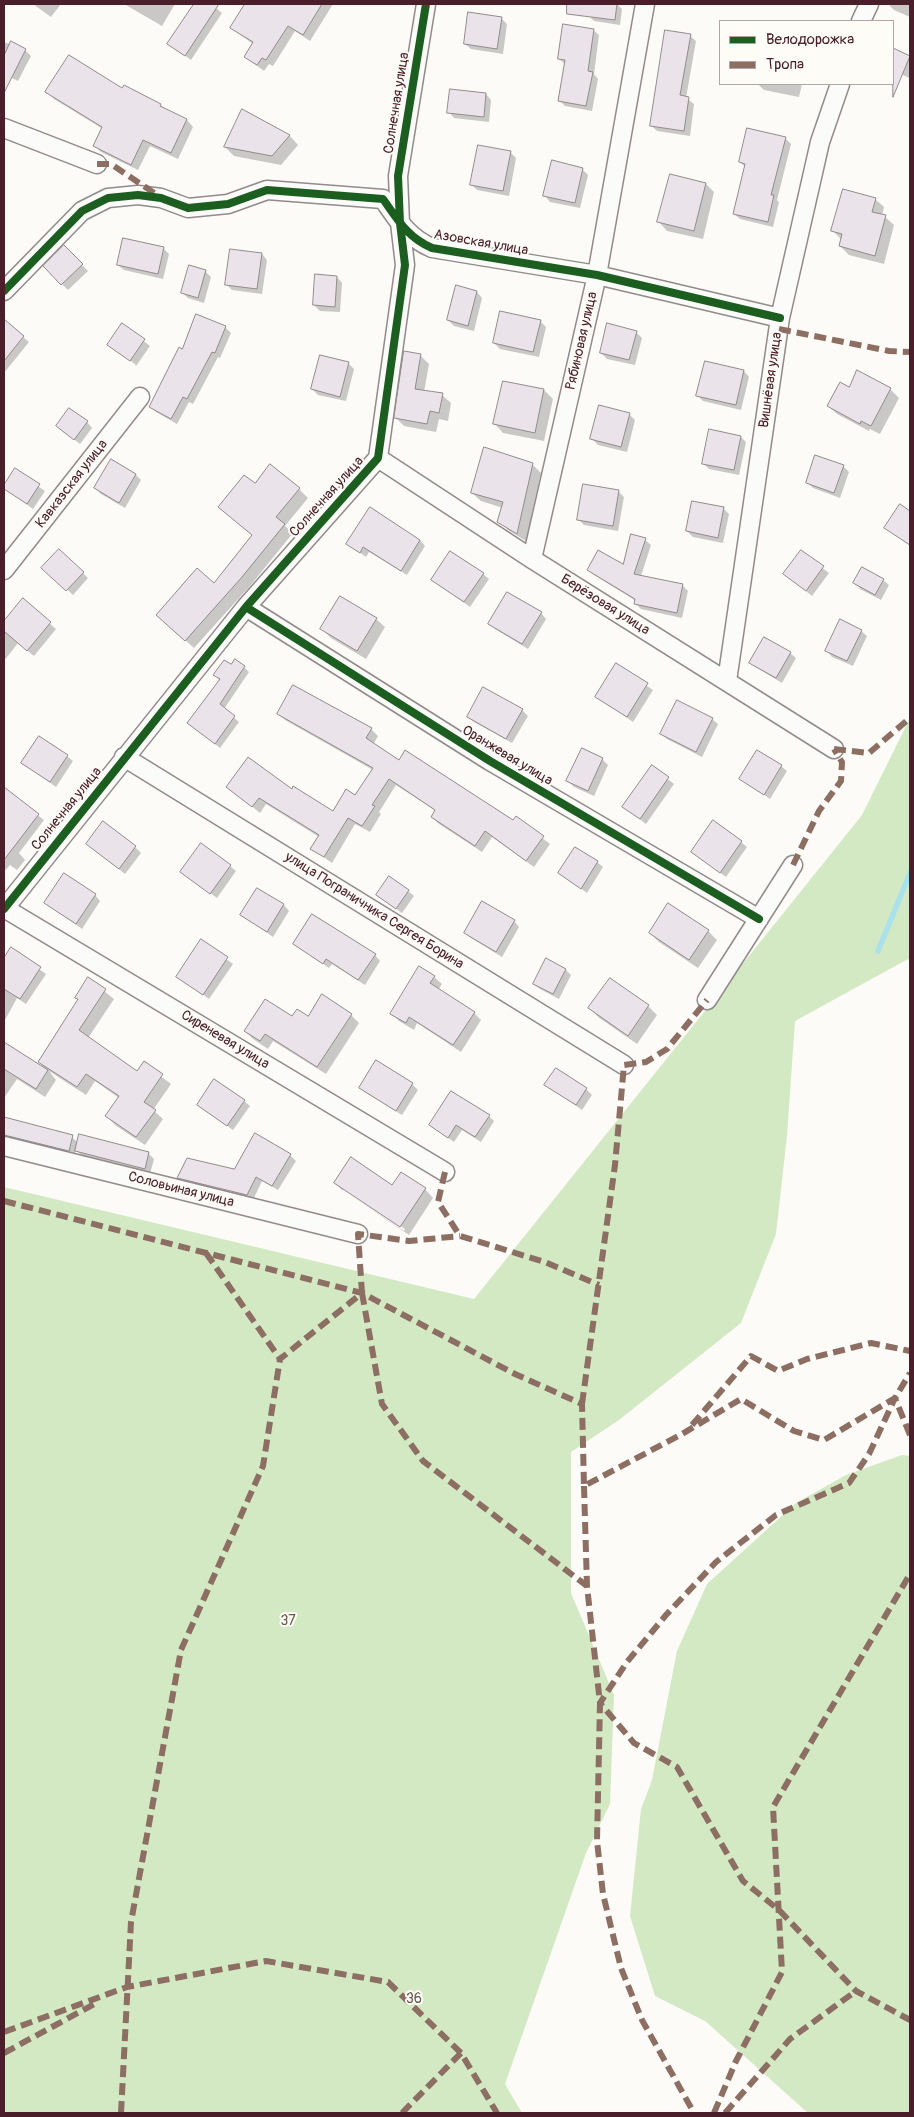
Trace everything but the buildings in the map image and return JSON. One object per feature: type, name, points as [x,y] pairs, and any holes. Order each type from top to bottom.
[{"type":"street","name":"Солнечная улица","points":[[4,908],[246,607],[378,458],[406,265],[400,223],[398,176],[426,4]]},
{"type":"street","name":"Рябиновая улица","points":[[532,560],[596,275],[645,4]]},
{"type":"street","points":[[861,20],[869,4]]},
{"type":"street","name":"Вишнёвая улица","points":[[727,681],[780,318],[820,142],[840,85]]},
{"type":"street","points":[[4,128],[97,164]]},
{"type":"street","name":"Азовская улица","points":[[4,291],[82,211],[108,198],[125,195],[161,198],[188,208],[228,204],[266,190],[383,199],[400,223],[417,241],[432,248],[596,275],[780,318]]},
{"type":"street","name":"Кавказская улица","points":[[4,570],[140,397]]},
{"type":"street","name":"Берёзовая улица","points":[[378,458],[532,560],[834,749]]},
{"type":"street","name":"Оранжевая улица","points":[[246,607],[490,761],[759,919]]},
{"type":"street","name":"улица Пограничника Сергея Борина","points":[[124,757],[624,1065]]},
{"type":"street","points":[[707,1000],[793,865]]},
{"type":"street","name":"Сиреневая улица","points":[[4,908],[445,1172]]},
{"type":"street","name":"Соловьиная улица","points":[[4,1146],[358,1234]]},
{"type":"green space","name":"37","points":[[910,718],[910,964],[908,959],[795,1021],[787,1136],[776,1234],[741,1323],[619,1420],[571,1452],[571,1593],[614,1695],[610,1804],[586,1853],[505,2084],[522,2113],[4,2113],[4,1187],[474,1299],[862,815]]},
{"type":"green space","points":[[902,1455],[910,1456],[910,2113],[808,2113],[705,2021],[655,1996],[630,1916],[641,1809],[652,1780],[677,1651],[707,1584],[796,1503],[846,1475]]},
{"type":"waterway","points":[[878,951],[910,873]]},
{"type":"marked path","points":[[97,164],[111,164],[157,195]]},
{"type":"marked path","points":[[779,329],[889,351],[910,352]]},
{"type":"marked path","points":[[834,749],[869,753],[910,718]]},
{"type":"marked path","points":[[793,865],[819,811],[841,781],[842,762],[834,749]]},
{"type":"marked path","points":[[582,1404],[615,1165],[624,1065],[646,1062],[667,1049],[707,1000]]},
{"type":"marked path","points":[[445,1172],[438,1202],[460,1236],[545,1262],[599,1285]]},
{"type":"marked path","points":[[4,1201],[362,1293],[515,1374],[582,1404],[584,1486],[682,1434],[741,1399],[794,1431],[824,1440],[895,1398],[910,1373]]},
{"type":"marked path","points":[[121,2113],[131,1922],[181,1650],[263,1466],[280,1359],[362,1293],[358,1234],[409,1241],[460,1236]]},
{"type":"marked path","points":[[206,1253],[280,1359]]},
{"type":"marked path","points":[[362,1293],[382,1404],[423,1461],[587,1586]]},
{"type":"marked path","points":[[692,1425],[751,1356],[778,1371],[807,1359],[871,1343],[910,1351]]},
{"type":"marked path","points":[[910,1435],[895,1398],[869,1454],[849,1483],[776,1515],[716,1562],[666,1615],[627,1662],[600,1703],[634,1743],[677,1767],[743,1881],[779,1910],[856,1991],[910,2020]]},
{"type":"marked path","points":[[584,1486],[587,1586],[600,1703],[597,1841],[603,1894],[621,1968],[642,2020],[694,2113]]},
{"type":"marked path","points":[[714,2113],[736,2061],[782,1972],[773,1807],[910,1574]]},
{"type":"marked path","points":[[4,2032],[127,1987],[266,1961],[388,1982],[461,2053],[497,2113]]},
{"type":"marked path","points":[[725,2113],[790,2039],[856,1991]]},
{"type":"marked path","points":[[4,2053],[98,2002]]},
{"type":"marked path","points":[[402,2113],[461,2053]]},
{"type":"cycle path","points":[[4,909],[246,607],[378,458],[405,265],[400,223],[398,176],[426,4]]},
{"type":"cycle path","points":[[4,291],[82,211],[108,198],[138,195],[161,198],[188,208],[228,204],[267,190],[383,199],[409,233],[423,244],[432,248],[597,275],[780,318]]},
{"type":"cycle path","points":[[246,607],[490,761],[759,919]]},
{"type":"park label","name":"36","points":[[414,1999]]}]
